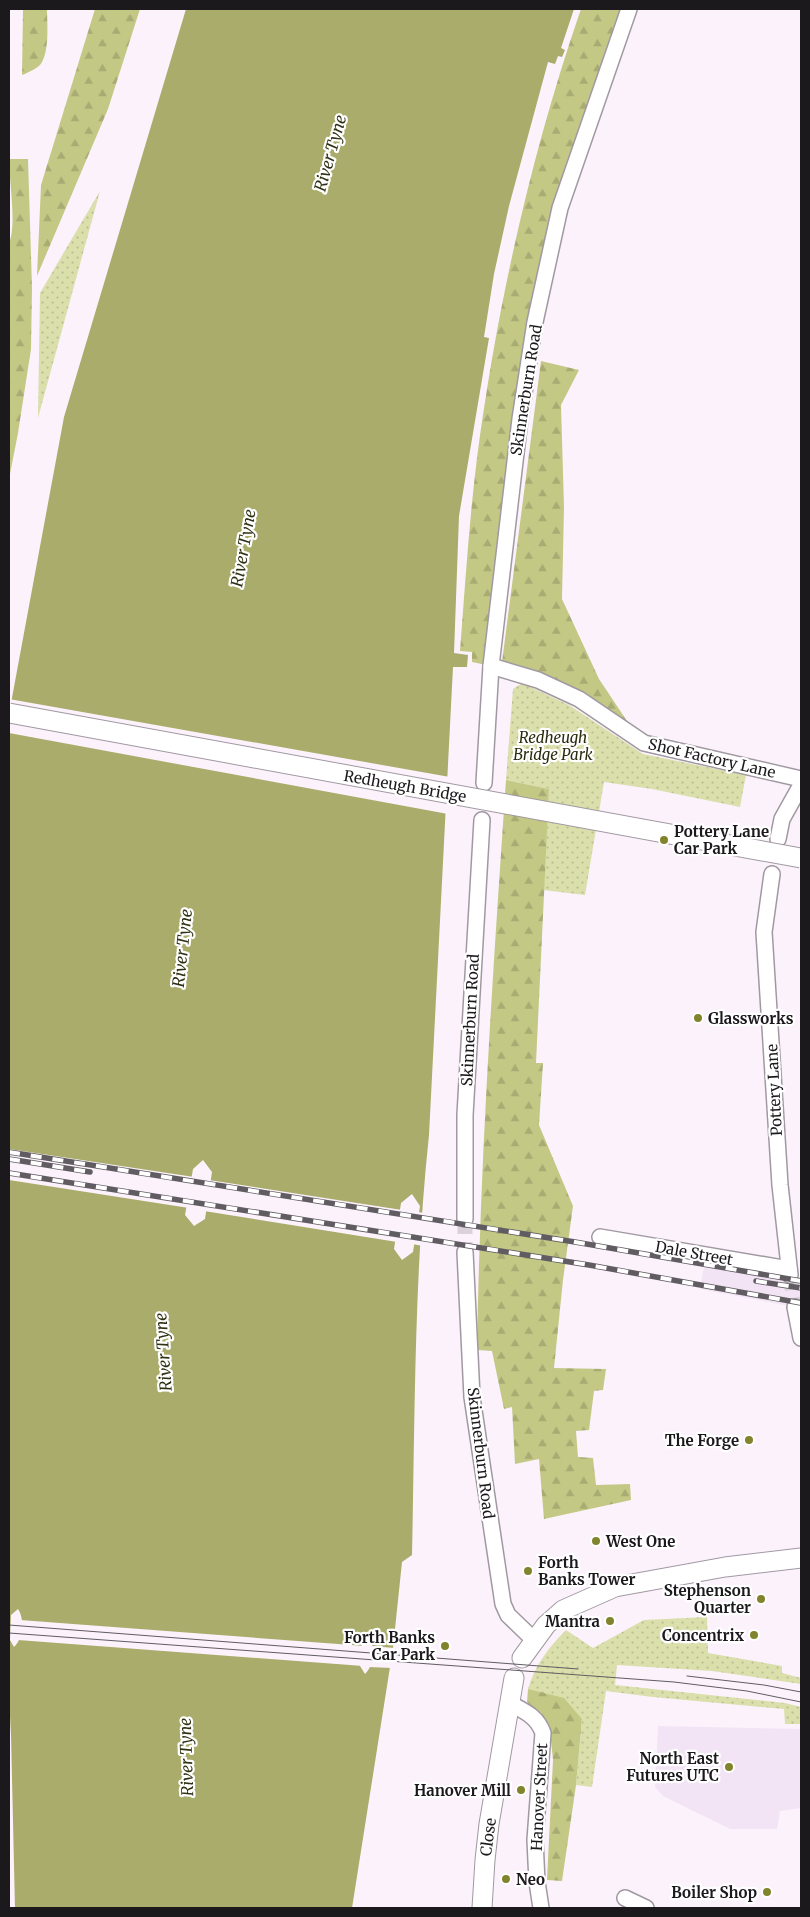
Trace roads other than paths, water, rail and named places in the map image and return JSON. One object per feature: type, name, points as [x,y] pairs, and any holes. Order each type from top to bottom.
[{"type":"main road","name":"Redheugh Bridge","points":[[9,713],[801,858]]},
{"type":"main road","points":[[522,1658],[546,1625],[563,1610],[615,1587],[717,1569],[801,1558]]},
{"type":"main road","name":"Close","points":[[482,1908],[489,1824],[514,1678]]},
{"type":"street","name":"Skinnerburn Road","points":[[484,783],[491,666],[520,419],[535,322],[560,208],[629,9]]},
{"type":"street","name":"Shot Factory Lane","points":[[491,666],[538,680],[579,699],[644,743],[801,779]]},
{"type":"street","points":[[778,839],[782,819],[801,785]]},
{"type":"street","name":"Skinnerburn Road","points":[[465,1220],[465,1115],[482,820]]},
{"type":"street","name":"Pottery Lane","points":[[772,874],[764,932],[780,1185],[789,1272]]},
{"type":"street","name":"Dale Street","points":[[600,1237],[789,1272]]},
{"type":"street","name":"Skinnerburn Road","points":[[465,1252],[472,1397],[503,1604],[508,1616],[534,1640]]},
{"type":"street","points":[[796,1307],[801,1338]]},
{"type":"street","name":"Hanover Street","points":[[509,1703],[532,1716],[540,1725],[543,1733],[535,1840],[537,1882],[541,1908]]},
{"type":"street","points":[[625,1898],[646,1908]]},
{"type":"water","name":"River Tyne","points":[[186,9],[574,9],[561,48],[565,50],[562,57],[558,56],[555,64],[548,62],[509,206],[494,274],[484,337],[489,338],[459,516],[454,653],[468,655],[467,667],[453,667],[429,1135],[420,1240],[412,1555],[402,1562],[393,1648],[352,1908],[15,1908],[9,1697],[9,714],[64,417]],"holes":[[[203,1160],[212,1172],[205,1219],[194,1226],[185,1215],[193,1169]],[[412,1194],[420,1206],[413,1252],[402,1260],[394,1249],[401,1203]],[[18,1609],[22,1618],[21,1634],[14,1647],[10,1640],[11,1615]],[[368,1636],[373,1650],[372,1661],[365,1674],[360,1666],[362,1643]]]},
{"type":"tunnel","points":[[465,1219],[465,1252]]},
{"type":"tunnel","points":[[790,1275],[795,1307]]},
{"type":"tram line","points":[[9,1625],[578,1669]]},
{"type":"tram line","points":[[9,1633],[674,1682],[747,1691],[801,1702]]},
{"type":"tram line","points":[[687,1676],[764,1685],[801,1692]]},
{"type":"railway","points":[[9,1152],[575,1242],[801,1281]]},
{"type":"railway","points":[[9,1159],[90,1172]]},
{"type":"railway","points":[[9,1173],[589,1265],[801,1303]]},
{"type":"railway","points":[[756,1281],[801,1288]]},
{"type":"place","name":"Pottery Lane Car Park","points":[[664,840]]},
{"type":"place","name":"Glassworks","points":[[698,1018]]},
{"type":"place","name":"The Forge","points":[[749,1440]]},
{"type":"place","name":"West One","points":[[596,1541]]},
{"type":"place","name":"Forth Banks Tower","points":[[528,1571]]},
{"type":"place","name":"Stephenson Quarter","points":[[761,1599]]},
{"type":"place","name":"Mantra","points":[[610,1621]]},
{"type":"place","name":"Concentrix","points":[[754,1635]]},
{"type":"place","name":"Forth Banks Car Park","points":[[445,1646]]},
{"type":"place","name":"North East Futures UTC","points":[[729,1767]]},
{"type":"place","name":"Hanover Mill","points":[[521,1790]]},
{"type":"place","name":"Neo","points":[[506,1879]]},
{"type":"place","name":"Boiler Shop","points":[[767,1892]]},
{"type":"park label","name":"Redheugh Bridge Park","points":[[553,746]]}]
